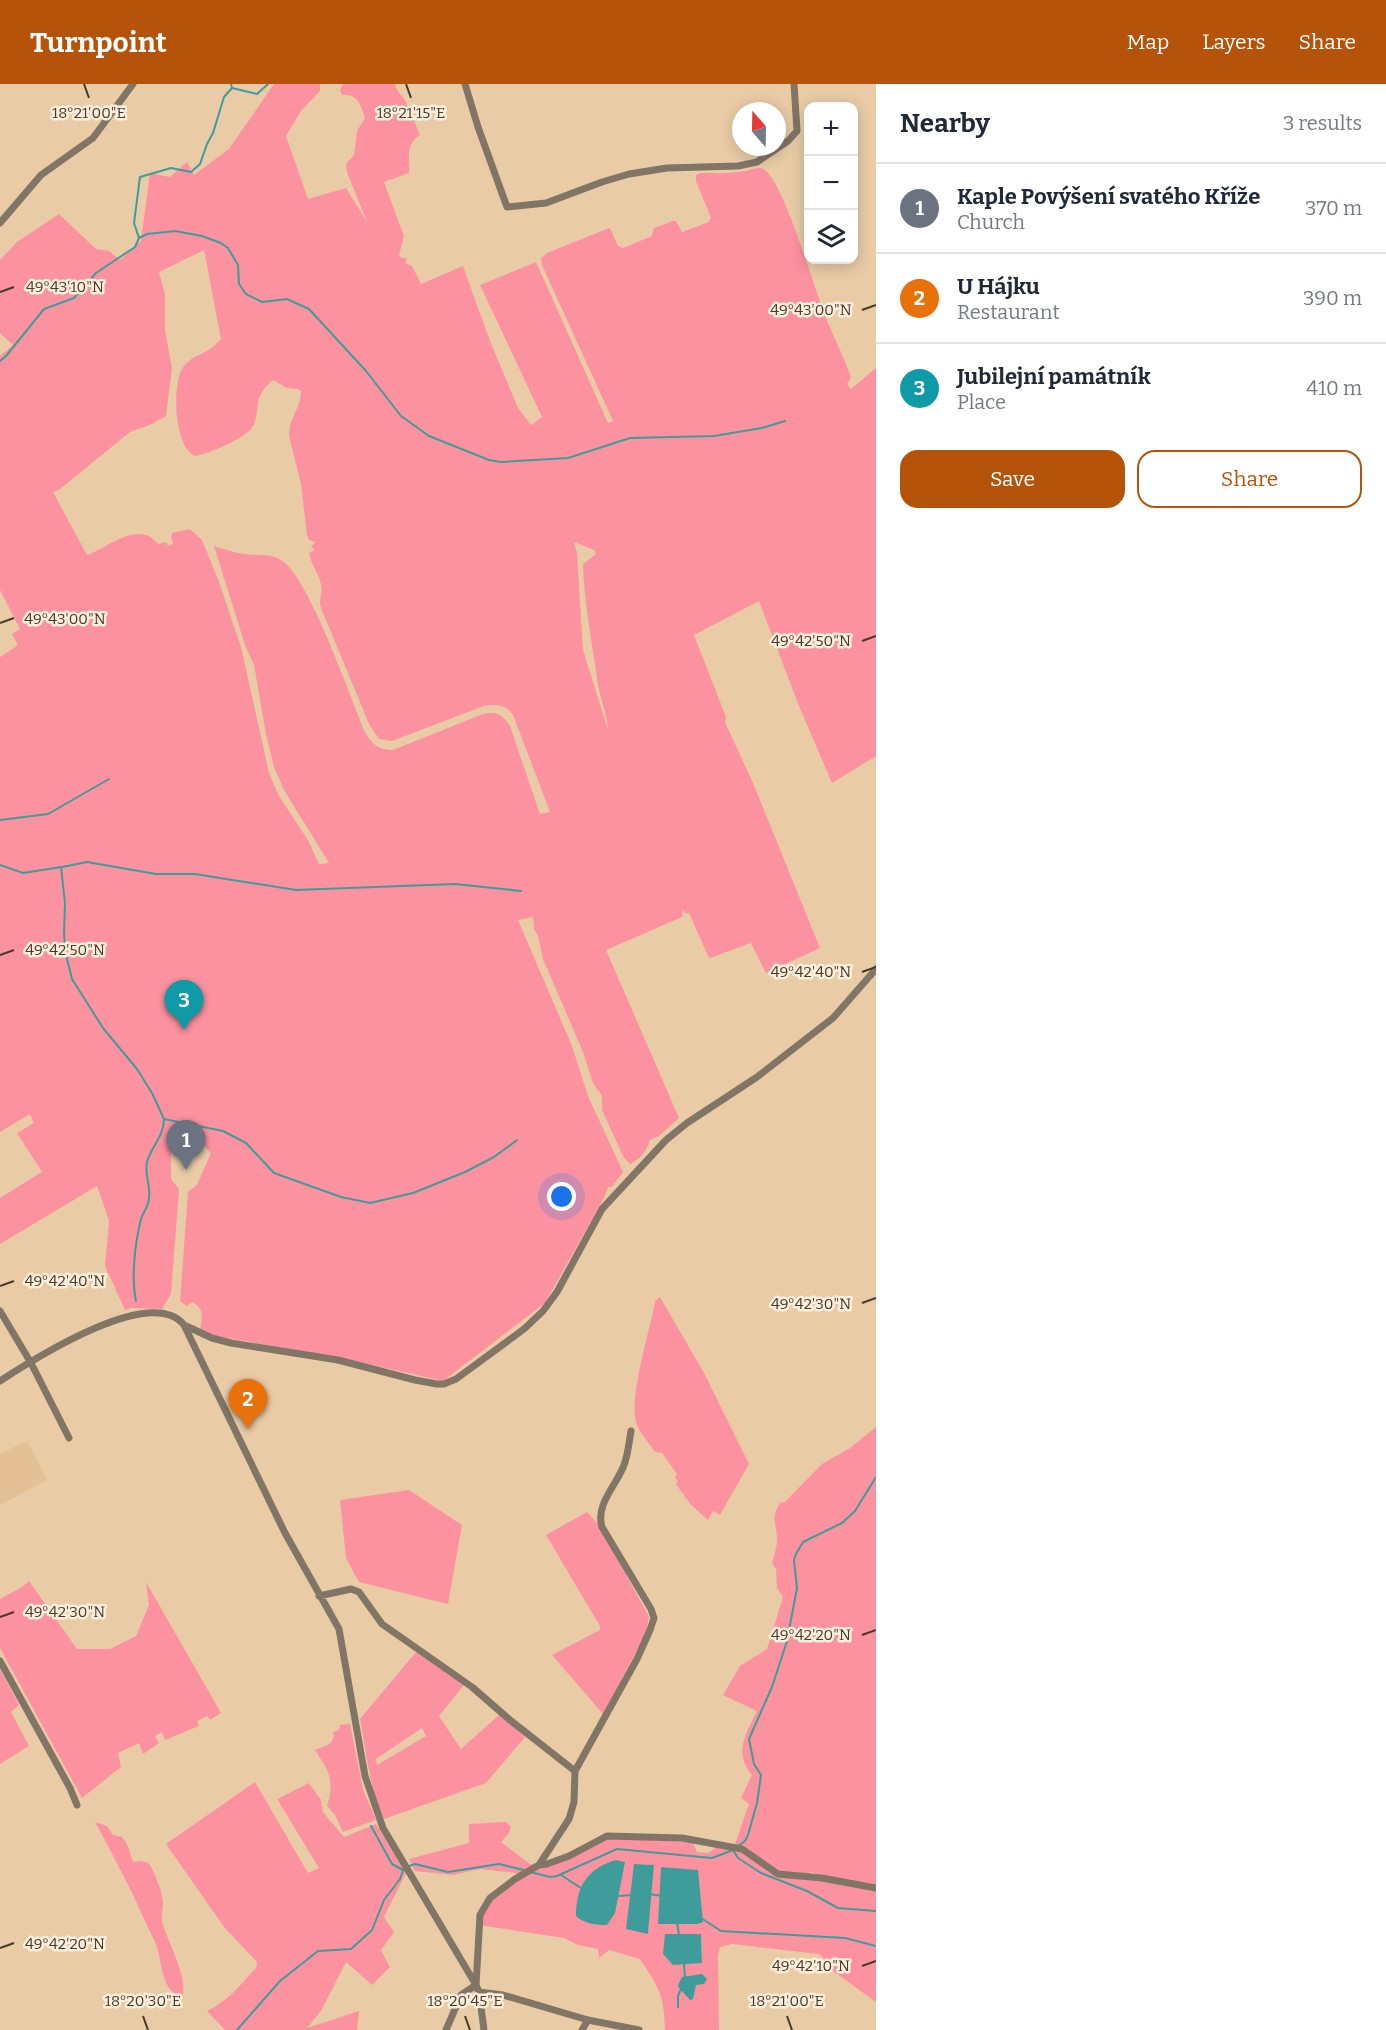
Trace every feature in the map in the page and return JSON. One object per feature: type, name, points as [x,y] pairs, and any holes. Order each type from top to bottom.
[{"type":"street","points":[[0,223],[40,175],[93,138],[133,84]]},
{"type":"street","points":[[465,84],[477,127],[507,207],[546,203],[629,174],[667,168],[738,166],[757,162],[788,141],[797,131],[794,84]]},
{"type":"street","points":[[184,1325],[212,1338],[231,1343],[338,1360],[426,1382],[444,1384],[456,1379],[524,1329],[543,1311],[557,1292],[602,1209],[666,1140],[687,1123],[757,1077],[834,1018],[876,969]]},
{"type":"street","points":[[0,1311],[31,1363],[69,1438]]},
{"type":"street","points":[[0,1381],[94,1330],[132,1314],[169,1313],[179,1318],[258,1480],[319,1596],[335,1621],[342,1639],[356,1727],[369,1789],[383,1828],[478,1989]]},
{"type":"street","points":[[484,2030],[478,1989],[480,1915],[490,1898],[539,1864],[569,1819],[574,1802],[575,1771],[637,1659],[653,1623],[651,1609],[600,1520],[600,1512],[607,1496],[625,1465],[631,1431]]},
{"type":"street","points":[[319,1596],[351,1589],[359,1592],[382,1624],[472,1687],[575,1771]]},
{"type":"street","points":[[0,1661],[70,1788],[76,1805]]},
{"type":"street","points":[[539,1864],[547,1864],[569,1856],[607,1836],[682,1838],[742,1849],[778,1874],[822,1878],[876,1888]]},
{"type":"street","points":[[446,2030],[461,1995],[478,1989],[588,2020],[639,2030]]},
{"type":"street","points":[[582,2030],[588,2020]]},
{"type":"shaded area","points":[[274,84],[320,84],[320,91],[301,111],[286,136],[308,199],[346,188],[367,222],[346,164],[354,155],[357,131],[365,118],[358,101],[351,96],[342,95],[340,90],[343,84],[395,84],[405,100],[420,135],[410,147],[409,173],[384,182],[404,236],[399,255],[407,258],[405,263],[412,266],[421,284],[463,266],[490,341],[518,408],[531,425],[542,417],[480,285],[536,262],[608,423],[613,421],[542,265],[541,258],[547,253],[609,228],[618,246],[623,248],[652,236],[654,228],[673,221],[676,221],[682,232],[709,222],[711,218],[696,181],[696,175],[763,169],[771,177],[780,193],[799,240],[804,255],[804,264],[807,264],[828,323],[849,371],[851,378],[847,384],[851,389],[876,368],[876,756],[832,783],[799,706],[759,601],[694,635],[726,717],[725,722],[753,783],[820,948],[766,973],[751,943],[710,958],[689,913],[685,913],[683,909],[682,917],[606,950],[679,1118],[659,1136],[650,1140],[642,1155],[630,1164],[624,1158],[602,1110],[602,1096],[593,1083],[583,1052],[543,959],[538,936],[534,929],[533,917],[518,920],[572,1046],[588,1096],[623,1172],[612,1187],[608,1187],[545,1303],[443,1381],[341,1358],[210,1335],[200,1331],[202,1314],[199,1307],[192,1302],[187,1306],[180,1301],[188,1192],[197,1185],[211,1153],[204,1146],[171,1137],[171,1179],[179,1189],[171,1294],[162,1309],[131,1308],[125,1310],[105,1266],[109,1221],[97,1186],[0,1244],[0,1198],[42,1172],[17,1133],[34,1123],[30,1114],[0,1132],[0,657],[18,645],[12,634],[20,629],[0,590],[0,356],[13,345],[0,333],[0,260],[17,242],[59,214],[96,249],[109,251],[120,260],[141,241],[150,173],[170,177],[187,162],[194,175],[229,149]],"holes":[[[204,250],[221,339],[209,350],[189,361],[180,374],[176,399],[179,428],[183,441],[195,456],[227,445],[249,431],[256,419],[259,397],[273,380],[287,388],[301,391],[300,401],[290,425],[289,436],[301,484],[307,535],[309,540],[315,542],[311,547],[315,550],[309,553],[321,585],[321,608],[369,724],[379,739],[392,741],[484,706],[504,707],[513,715],[550,812],[540,814],[510,726],[499,714],[483,714],[393,750],[376,746],[365,732],[316,612],[292,570],[281,560],[272,556],[229,551],[214,546],[245,645],[254,665],[274,767],[284,790],[329,863],[319,864],[308,840],[279,796],[269,773],[241,647],[202,540],[190,529],[172,533],[173,544],[168,546],[166,542],[158,544],[152,538],[139,534],[124,537],[87,555],[53,492],[59,490],[130,432],[166,416],[172,368],[165,331],[165,294],[159,272]],[[574,542],[594,550],[596,554],[583,564],[584,579],[598,686],[608,730],[583,650],[577,553]]]},
{"type":"shaded area","points":[[660,1297],[704,1373],[749,1464],[720,1515],[713,1511],[708,1520],[690,1504],[676,1484],[677,1474],[662,1453],[655,1452],[637,1425],[635,1399],[637,1382],[655,1301]]},
{"type":"shaded area","points":[[876,1427],[876,1885],[809,1872],[812,1875],[876,1890],[876,2002],[830,1969],[819,1954],[732,1944],[720,1947],[718,1956],[719,2030],[665,2030],[662,1999],[652,1977],[640,1959],[609,1950],[599,1958],[598,1949],[578,1945],[564,1938],[479,1925],[489,1901],[520,1879],[516,1873],[480,1869],[453,1875],[415,1871],[409,1859],[469,1843],[469,1824],[506,1822],[511,1827],[501,1842],[530,1864],[539,1865],[560,1858],[607,1834],[693,1843],[697,1852],[708,1853],[717,1847],[735,1844],[749,1804],[741,1798],[752,1775],[743,1759],[743,1743],[757,1711],[723,1695],[740,1666],[767,1649],[783,1597],[777,1588],[776,1569],[772,1563],[777,1543],[775,1513],[780,1503],[785,1502],[822,1464],[850,1448]],"holes":[[[634,1864],[654,1865],[648,1934]],[[665,1934],[701,1934],[702,1963]]]},
{"type":"shaded area","points":[[27,1441],[47,1480],[0,1505],[0,1454]]},
{"type":"shaded area","points":[[409,1490],[462,1525],[448,1604],[359,1582],[346,1558],[340,1500]]},
{"type":"shaded area","points":[[587,1512],[599,1525],[649,1617],[646,1633],[603,1714],[552,1655],[600,1630],[600,1626],[546,1535]]},
{"type":"shaded area","points":[[29,1581],[77,1649],[110,1649],[136,1636],[149,1605],[146,1582],[221,1713],[210,1720],[207,1716],[197,1721],[199,1726],[165,1740],[162,1732],[155,1736],[159,1743],[143,1754],[139,1743],[118,1753],[121,1767],[82,1798],[0,1648],[0,1599]]},
{"type":"shaded area","points":[[416,1652],[464,1685],[439,1716],[461,1749],[499,1715],[525,1737],[486,1783],[384,1819],[372,1783],[360,1719]],"holes":[[[422,1728],[426,1736],[377,1765],[376,1759]]]},
{"type":"shaded area","points":[[0,1669],[19,1705],[11,1712],[29,1746],[0,1764]]},
{"type":"shaded area","points":[[350,1724],[363,1789],[376,1820],[343,1832],[335,1815],[327,1806],[330,1790],[329,1776],[315,1750],[331,1742],[333,1732],[339,1730],[340,1725]]},
{"type":"shaded area","points":[[255,1782],[308,1873],[319,1868],[277,1799],[309,1783],[321,1800],[323,1812],[344,1837],[376,1824],[406,1873],[384,1917],[394,1932],[381,1950],[390,1967],[372,1985],[346,1962],[321,2011],[307,2028],[359,2011],[357,2030],[225,2030],[207,2011],[233,1992],[256,1968],[257,1962],[224,1927],[166,1844]]},
{"type":"shaded area","points":[[95,1822],[107,1826],[113,1835],[122,1837],[133,1862],[149,1863],[158,1882],[162,1898],[162,1921],[183,1980],[182,1997],[171,1990],[167,1984],[154,1940]]},
{"type":"water","points":[[616,1860],[625,1862],[615,1913],[607,1925],[583,1921],[576,1916],[581,1887],[591,1873],[606,1863]]},
{"type":"water","points":[[634,1864],[654,1865],[648,1934],[626,1929]]},
{"type":"water","points":[[661,1867],[698,1870],[703,1922],[658,1924]]},
{"type":"water","points":[[665,1934],[701,1934],[702,1963],[673,1965],[663,1954]]},
{"type":"water","points":[[702,1974],[707,1979],[704,1984],[696,1985],[693,1999],[690,2000],[678,1985],[682,1977]]},
{"type":"waterway","points":[[0,361],[44,309],[74,298],[96,273],[135,247],[139,238],[134,223],[140,177],[171,168],[191,172],[200,164],[224,97],[232,88],[231,84]]},
{"type":"waterway","points":[[232,88],[257,94],[268,84]]},
{"type":"waterway","points":[[139,238],[147,234],[175,231],[202,236],[221,243],[228,248],[238,265],[239,284],[246,294],[262,302],[287,299],[309,309],[366,371],[401,416],[429,436],[489,460],[501,462],[568,458],[630,438],[714,436],[762,428],[785,421]]},
{"type":"waterway","points":[[0,820],[48,814],[109,779]]},
{"type":"waterway","points":[[62,867],[87,862],[156,874],[195,874],[296,890],[455,884],[521,891]]},
{"type":"waterway","points":[[0,865],[23,873],[61,867],[65,903],[64,935],[72,979],[103,1028],[137,1069],[164,1119],[223,1131],[246,1143],[274,1173],[341,1197],[370,1203],[413,1193],[465,1172],[494,1157],[517,1140]]},
{"type":"waterway","points":[[136,1301],[135,1249],[149,1193],[146,1166],[162,1131],[164,1119]]},
{"type":"waterway","points":[[738,1846],[745,1841],[748,1835],[757,1803],[761,1775],[754,1764],[749,1739],[772,1687],[787,1641],[797,1588],[794,1560],[796,1554],[803,1542],[842,1523],[855,1511],[876,1477]]},
{"type":"waterway","points":[[371,1826],[392,1864],[403,1870]]},
{"type":"waterway","points":[[530,1872],[550,1877],[557,1876],[617,1849],[712,1858],[733,1850],[738,1858],[761,1873],[807,1891],[838,1908],[876,1911]]},
{"type":"waterway","points":[[237,2030],[280,1981],[318,1951],[351,1949],[372,1930],[384,1900],[400,1879],[404,1868],[415,1864],[448,1872],[499,1864],[524,1870]]},
{"type":"waterway","points":[[561,1875],[584,1890]]},
{"type":"waterway","points":[[650,1894],[662,1896]]},
{"type":"waterway","points":[[617,1896],[633,1895]]},
{"type":"waterway","points":[[701,1918],[721,1931],[845,1938],[876,1946]]},
{"type":"waterway","points":[[677,1922],[679,1935]]},
{"type":"waterway","points":[[684,1964],[685,1979]]},
{"type":"waterway","points":[[678,2007],[678,1996],[682,1987]]},
{"type":"place","name":"Jubilejní památník","points":[[184,1030]]},
{"type":"place","name":"Kaple Povýšení svatého Kříže","points":[[186,1170]]},
{"type":"place","name":"U Hájku","points":[[248,1429]]}]
